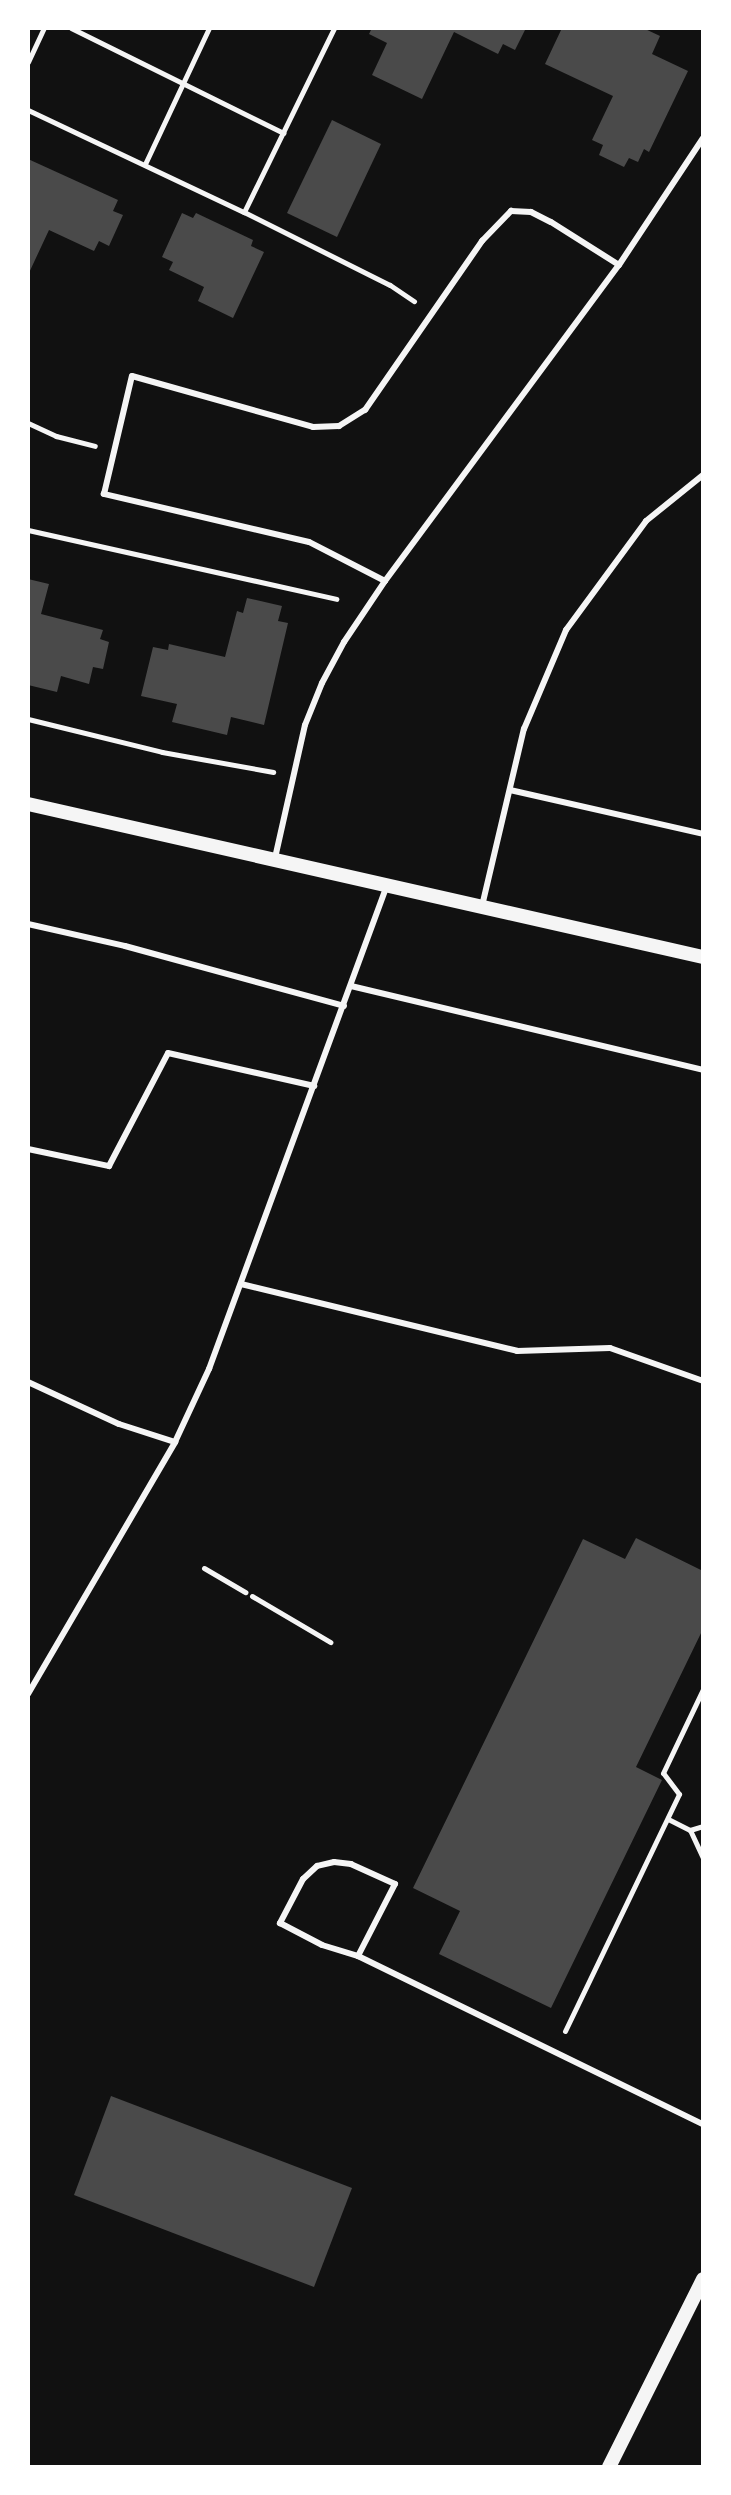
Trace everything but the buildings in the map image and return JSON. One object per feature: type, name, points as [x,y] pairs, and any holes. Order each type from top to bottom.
[{"type":"street","points":[[28,804],[703,957]]},
{"type":"street","points":[[609,2467],[703,2279]]},
{"type":"lane","points":[[275,858],[305,725],[322,683],[385,581],[619,265],[703,138]]},
{"type":"lane","points":[[385,581],[309,542],[104,494],[132,376],[313,427],[339,426],[365,410],[482,241],[511,211],[531,212],[551,222],[619,265]]},
{"type":"lane","points":[[482,906],[524,729],[566,630],[646,521],[703,475]]},
{"type":"lane","points":[[510,790],[703,834]]},
{"type":"lane","points":[[28,1694],[175,1442],[209,1369],[387,884]]},
{"type":"lane","points":[[28,924],[125,946],[344,1006]]},
{"type":"lane","points":[[351,986],[703,1070]]},
{"type":"lane","points":[[28,1149],[109,1166],[168,1053],[314,1086]]},
{"type":"lane","points":[[241,1284],[517,1351],[610,1348],[703,1381]]},
{"type":"lane","points":[[28,1382],[119,1424],[175,1442]]},
{"type":"lane","points":[[358,1956],[395,1884],[351,1864],[334,1862],[317,1866],[303,1879],[280,1923],[322,1945],[358,1956],[703,2124]]},
{"type":"path","points":[[28,62],[44,28]]},
{"type":"path","points":[[71,28],[283,133]]},
{"type":"path","points":[[145,164],[209,28]]},
{"type":"path","points":[[244,212],[334,28]]},
{"type":"path","points":[[28,110],[390,285]]},
{"type":"path","points":[[28,423],[56,436],[114,451]]},
{"type":"path","points":[[28,530],[336,599]]},
{"type":"path","points":[[28,719],[162,752],[294,775]]},
{"type":"path","points":[[204,1568],[245,1592]]},
{"type":"path","points":[[252,1596],[330,1642]]},
{"type":"path","points":[[565,2031],[679,1794],[663,1773],[703,1689]]},
{"type":"path","points":[[668,1819],[690,1830],[703,1858]]},
{"type":"path","points":[[690,1830],[703,1826]]}]
